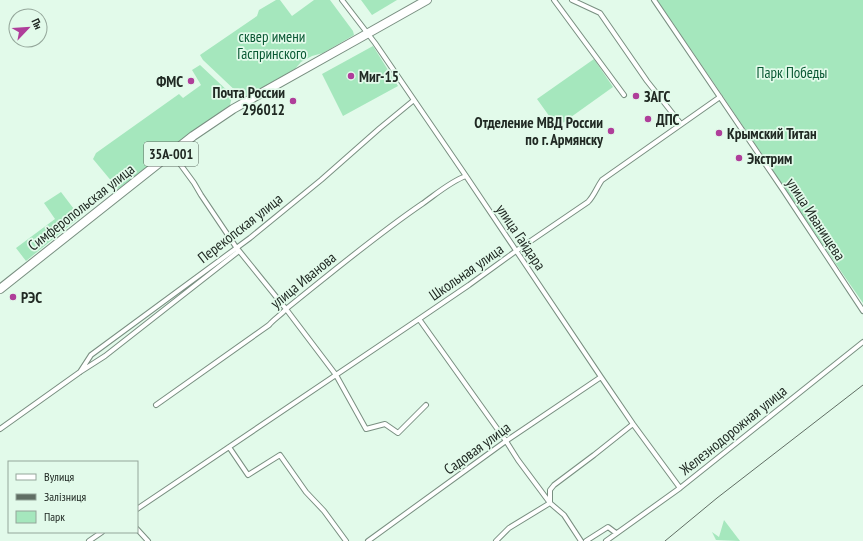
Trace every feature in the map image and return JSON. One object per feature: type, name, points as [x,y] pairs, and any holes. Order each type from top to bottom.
[{"type":"highway","name":"Симферопольская улица","points":[[0,289],[172,153],[233,109],[427,0]]},
{"type":"street","name":"улица Гайдара","points":[[342,0],[368,34],[414,100],[633,424],[680,488]]},
{"type":"street","points":[[554,0],[624,95]]},
{"type":"street","points":[[572,0],[600,13],[648,81],[681,124]]},
{"type":"street","name":"улица Иванищева","points":[[654,0],[783,190],[863,312]]},
{"type":"street","name":"Школьная улица","points":[[138,508],[469,285],[588,202],[592,198],[602,180],[720,97]]},
{"type":"street","name":"Перекопская улица","points":[[0,429],[105,356],[238,249],[414,100]]},
{"type":"street","points":[[172,153],[238,249],[336,375],[366,429],[385,424],[398,433],[426,405]]},
{"type":"street","name":"улица Иванова","points":[[156,406],[269,325],[286,309],[396,221],[444,188],[466,176]]},
{"type":"street","name":"Перекопская улица","points":[[80,372],[91,355],[238,249]]},
{"type":"street","points":[[419,319],[518,460],[550,503],[564,515],[581,541]]},
{"type":"street","name":"Железнодорожная улица","points":[[606,541],[680,488],[863,342]]},
{"type":"street","name":"Садовая улица","points":[[368,541],[506,441],[601,377]]},
{"type":"street","points":[[550,503],[550,490],[554,484],[633,424]]},
{"type":"street","points":[[229,447],[248,475],[280,455],[306,492],[324,510],[346,541]]},
{"type":"street","points":[[496,541],[508,528],[550,503]]},
{"type":"street","points":[[586,541],[608,527],[616,533]]},
{"type":"street","points":[[138,530],[148,541]]},
{"type":"street","points":[[89,541],[101,533]]},
{"type":"green space","name":"сквер имени Гаспринского","points":[[276,0],[280,0],[292,16],[314,0],[330,0],[353,31],[354,35],[323,53],[312,56],[301,62],[295,69],[251,94],[243,96],[240,95],[203,60],[200,55],[257,16],[259,10]]},
{"type":"green space","points":[[361,0],[397,0],[372,15]]},
{"type":"green space","name":"Парк Победы","points":[[657,0],[863,0],[863,303],[716,86]]},
{"type":"green space","points":[[373,46],[398,86],[343,116],[322,74]]},
{"type":"green space","points":[[594,59],[613,87],[557,127],[537,99]]},
{"type":"green space","points":[[200,65],[231,94],[230,105],[118,189],[93,159],[96,153],[179,94],[183,98],[201,85],[192,70]]},
{"type":"green space","points":[[61,192],[80,217],[26,261],[16,248],[55,219],[44,203]]},
{"type":"green space","points":[[724,520],[740,541],[716,540],[712,532],[719,537]]},
{"type":"railway","points":[[665,541],[717,498],[863,385]]},
{"type":"place","name":"Миг-15","points":[[351,76]]},
{"type":"place","name":"ФМС","points":[[191,81]]},
{"type":"place","name":"ЗАГС","points":[[636,96]]},
{"type":"place","name":"Почта России 296012","points":[[293,101]]},
{"type":"place","name":"ДПС","points":[[648,119]]},
{"type":"place","name":"Отделение МВД России по г. Армянску","points":[[611,131]]},
{"type":"place","name":"Крымский Титан","points":[[719,133]]},
{"type":"place","name":"Экстрим","points":[[739,158]]},
{"type":"place","name":"РЭС","points":[[13,297]]}]
